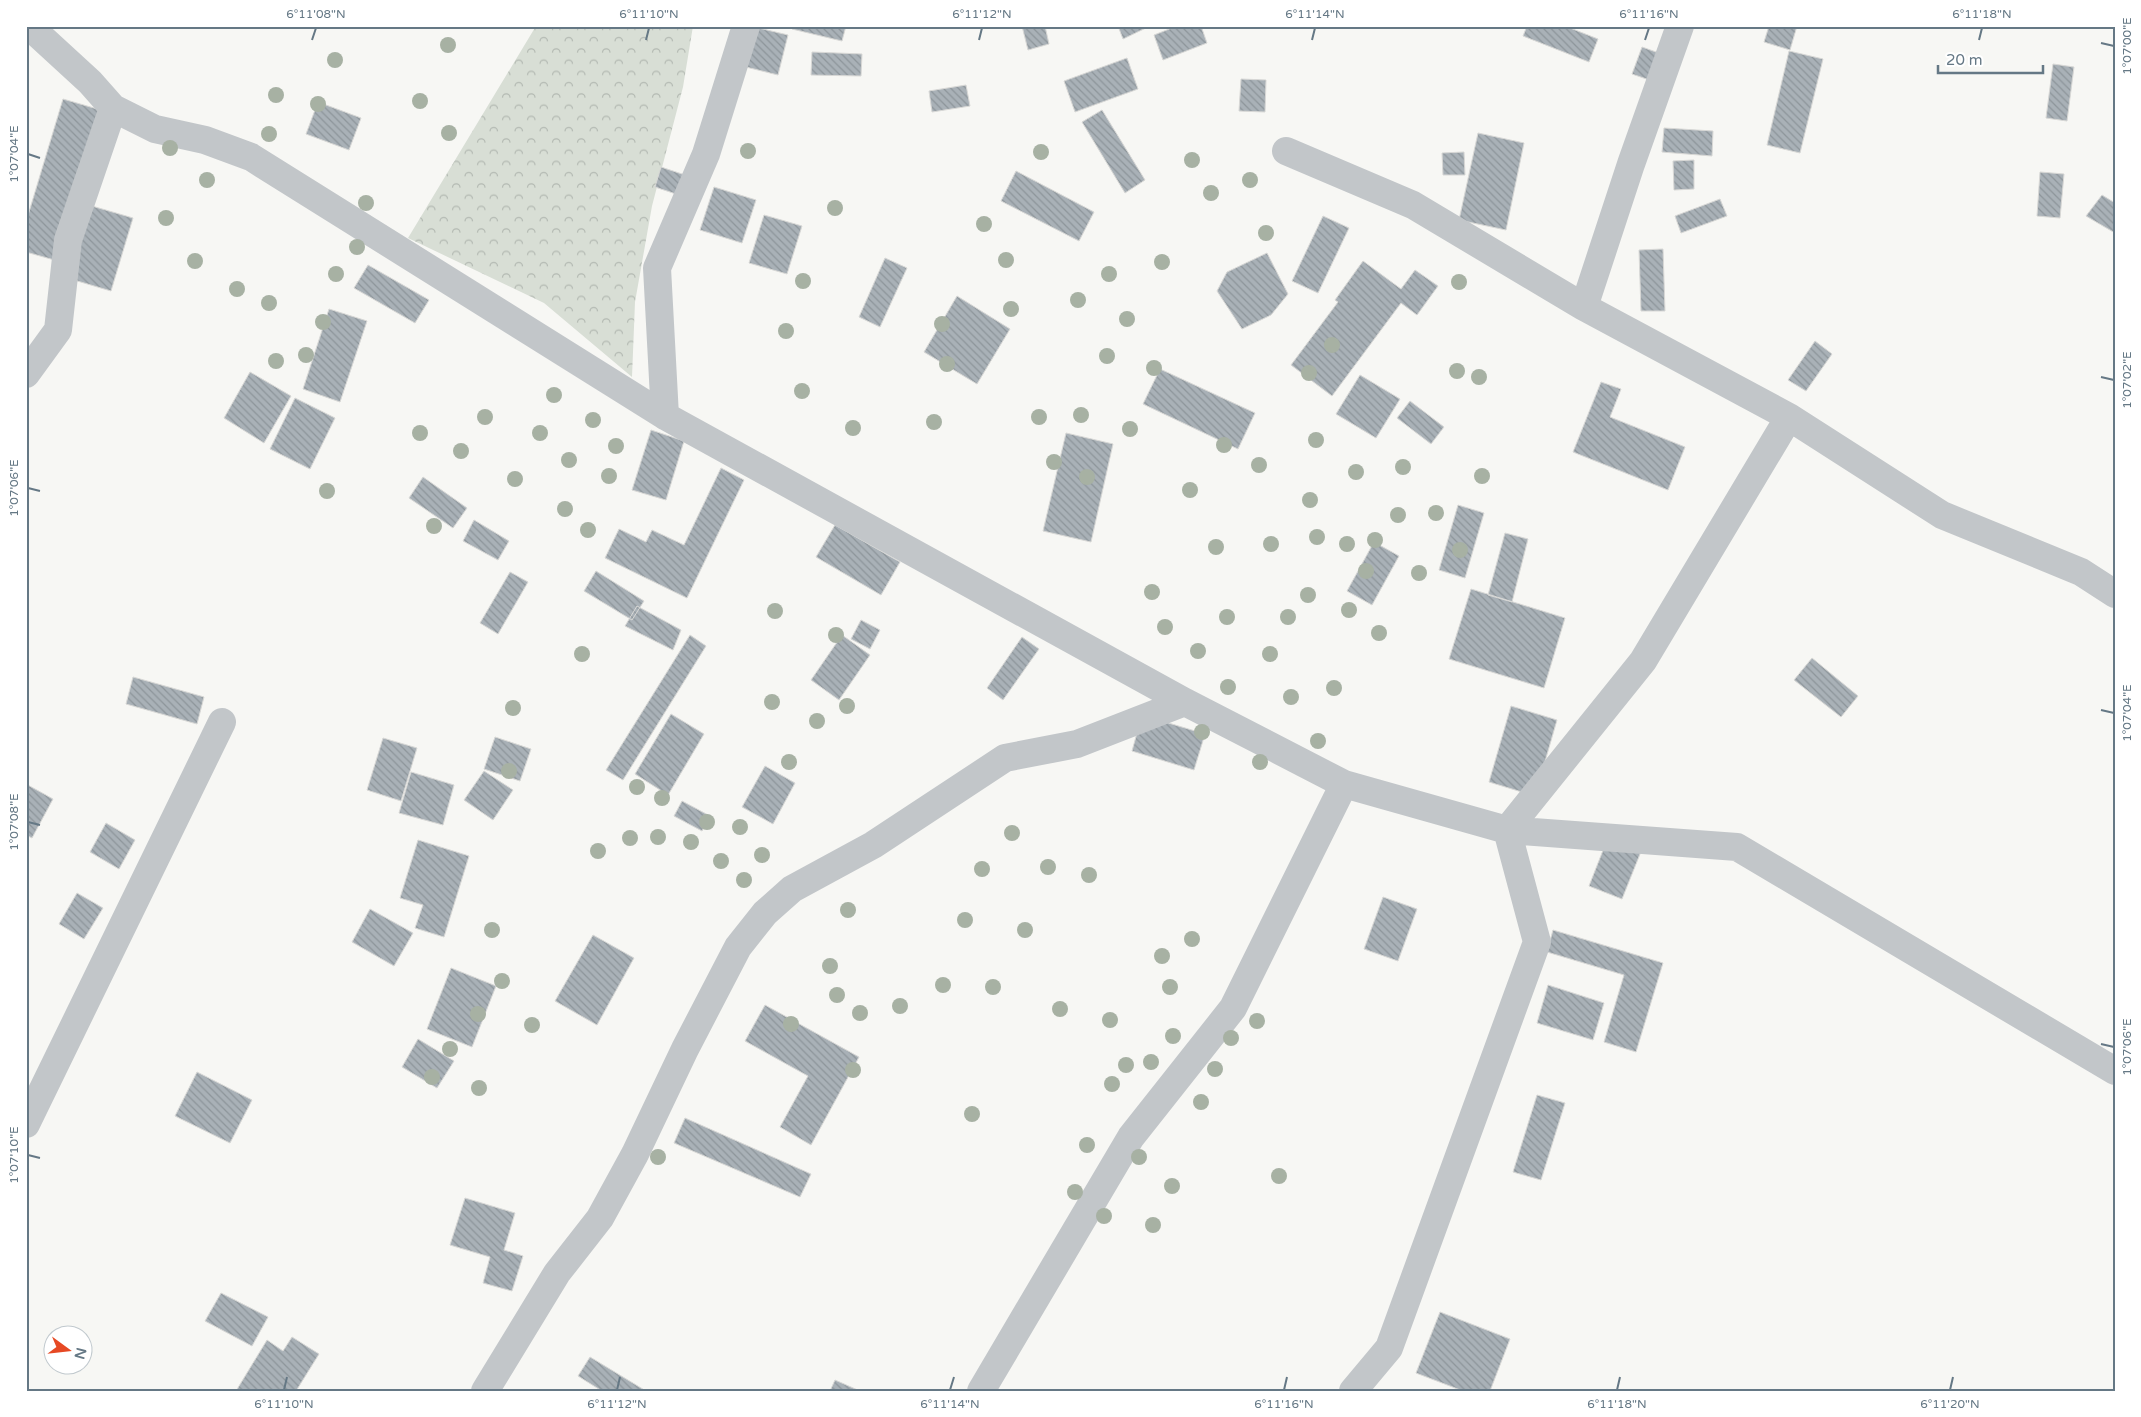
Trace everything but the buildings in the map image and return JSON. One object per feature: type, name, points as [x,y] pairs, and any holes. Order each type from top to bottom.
[{"type":"street","points":[[29,26],[90,82],[113,108],[155,129],[205,140],[251,158],[665,416],[1185,702],[1344,784],[1507,830],[1737,847],[2115,1071]]},
{"type":"street","points":[[665,416],[658,268],[706,154],[746,26]]},
{"type":"street","points":[[1584,308],[1631,164],[1680,26]]},
{"type":"street","points":[[26,374],[58,330],[68,240],[113,108]]},
{"type":"street","points":[[1286,152],[1413,205],[1584,308],[1789,417],[1942,515],[2081,572],[2115,594]]},
{"type":"street","points":[[1507,830],[1643,661],[1789,417]]},
{"type":"street","points":[[485,1391],[558,1273],[600,1218],[635,1154],[685,1049],[738,947],[765,913],[792,889],[872,844],[1005,758],[1077,744],[1185,702]]},
{"type":"street","points":[[26,1124],[222,722]]},
{"type":"street","points":[[981,1391],[1131,1137],[1233,1008],[1344,784]]},
{"type":"street","points":[[1353,1391],[1389,1348],[1537,942],[1507,830]]},
{"type":"green space","points":[[536,26],[693,26],[683,87],[652,206],[635,302],[632,377],[544,303],[408,238]]}]
